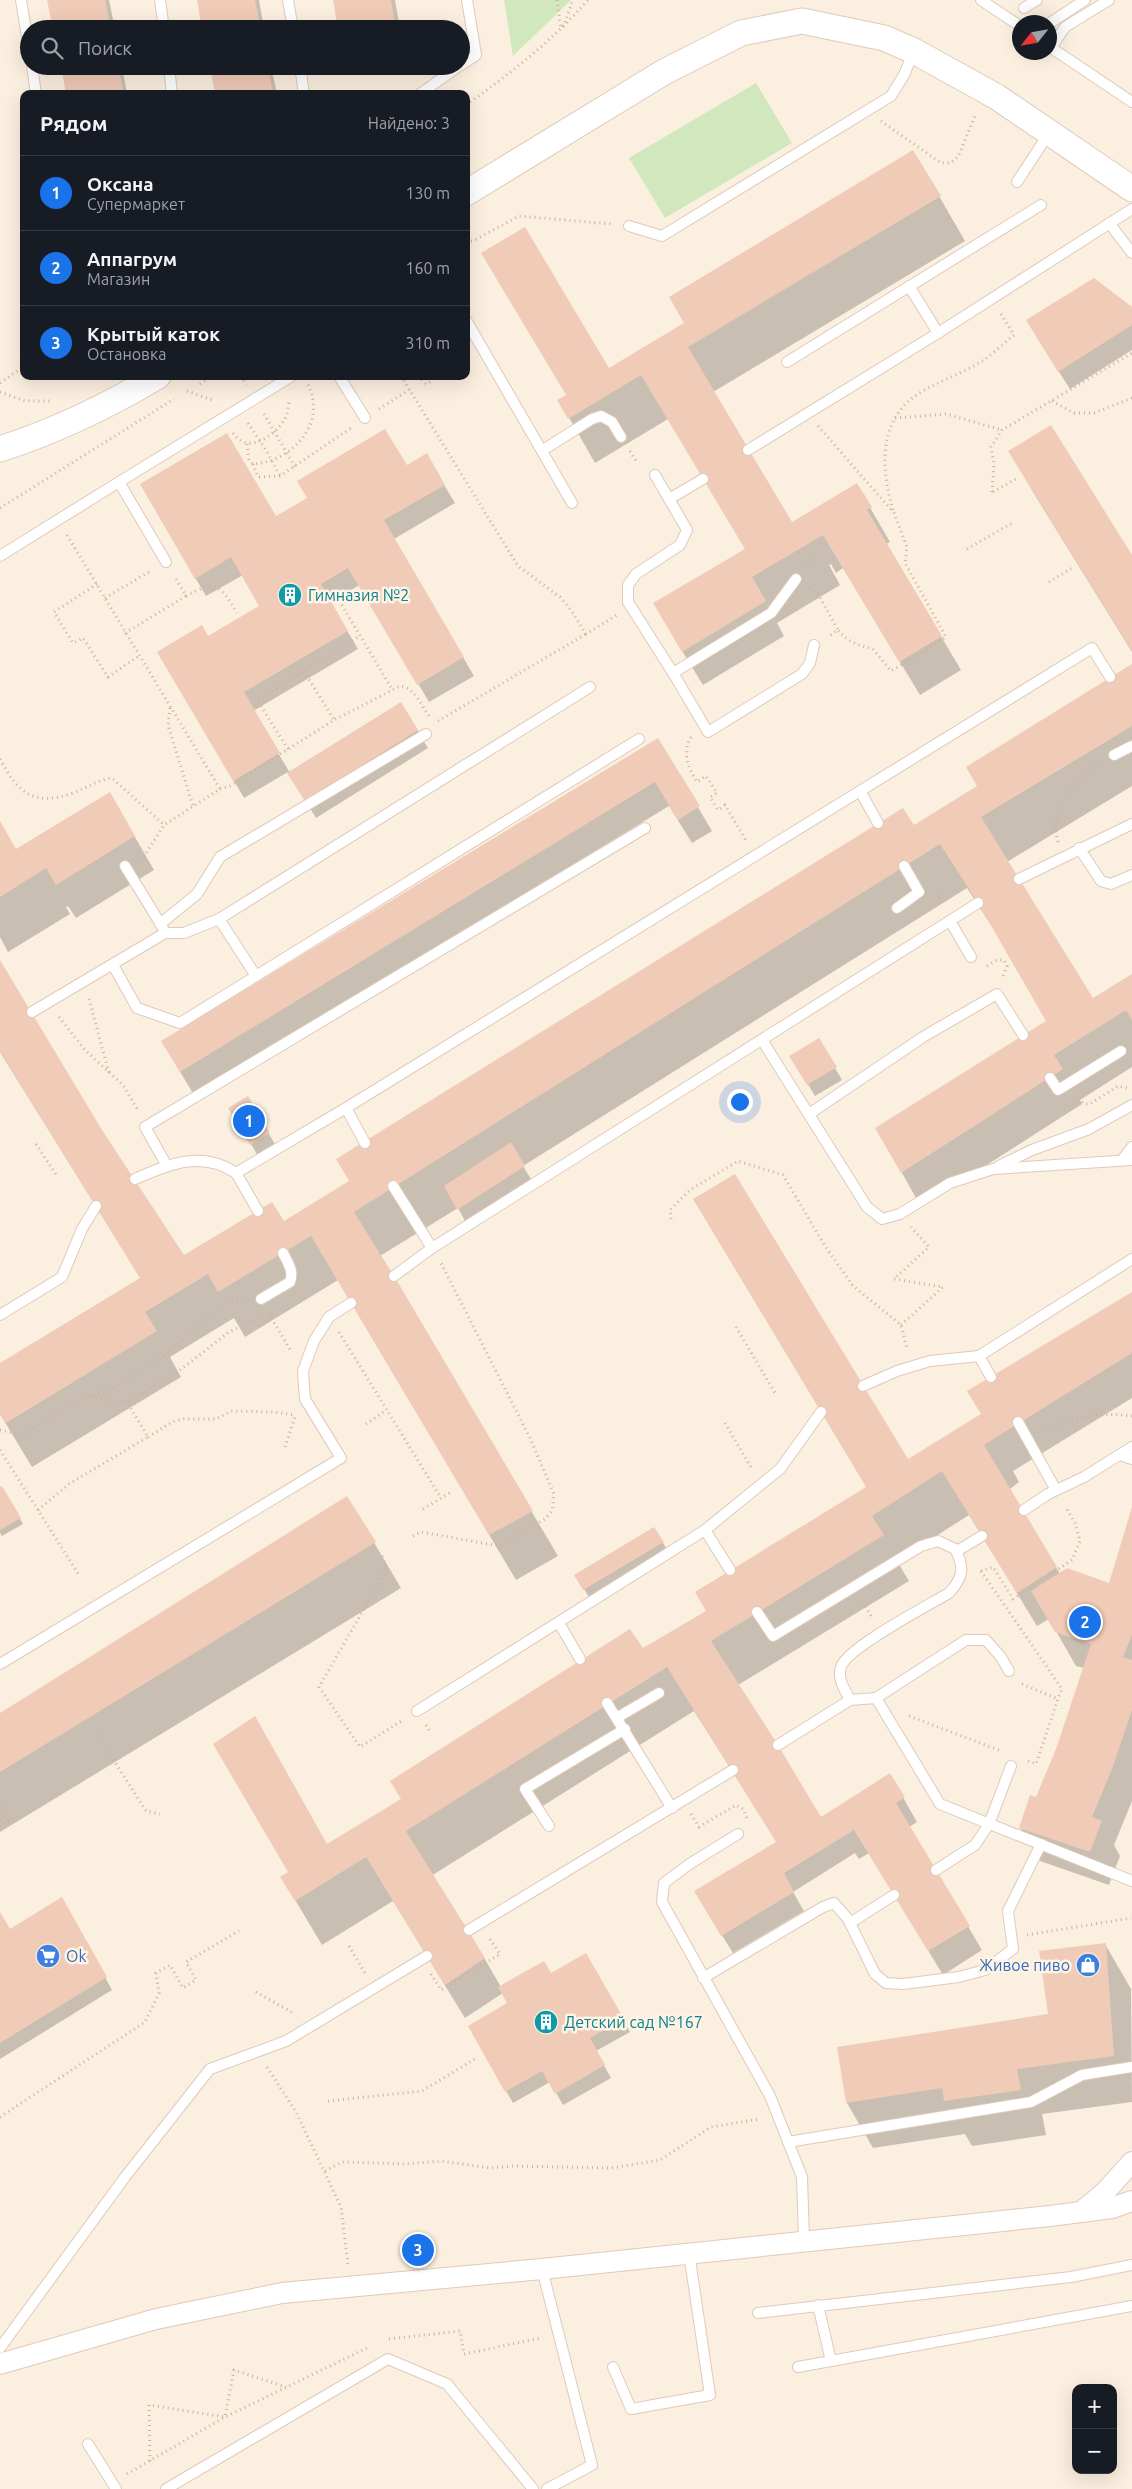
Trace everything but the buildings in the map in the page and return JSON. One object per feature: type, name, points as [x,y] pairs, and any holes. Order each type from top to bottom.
[{"type":"street","points":[[470,191],[664,72],[741,33],[802,21],[884,38],[914,51],[997,97],[1132,190]]},
{"type":"street","points":[[0,449],[45,435],[126,395],[151,380]]},
{"type":"street","points":[[1081,2212],[1105,2192],[1132,2162]]},
{"type":"street","points":[[0,2364],[156,2319],[282,2293],[542,2269],[1081,2212],[1112,2208],[1132,2201]]},
{"type":"lane","points":[[21,0],[24,20]]},
{"type":"lane","points":[[160,0],[163,20]]},
{"type":"lane","points":[[288,0],[291,20]]},
{"type":"lane","points":[[467,0],[476,55],[470,59]]},
{"type":"lane","points":[[981,0],[1012,21]]},
{"type":"lane","points":[[1024,8],[1036,0]]},
{"type":"lane","points":[[1057,18],[1085,0]]},
{"type":"lane","points":[[1057,38],[1065,27],[1109,0]]},
{"type":"lane","points":[[629,226],[662,236],[891,96],[904,75],[914,51]]},
{"type":"lane","points":[[1057,52],[1132,102]]},
{"type":"lane","points":[[33,75],[35,90]]},
{"type":"lane","points":[[170,75],[172,90]]},
{"type":"lane","points":[[301,75],[303,90]]},
{"type":"lane","points":[[426,90],[447,75]]},
{"type":"lane","points":[[1018,182],[1049,133]]},
{"type":"lane","points":[[787,362],[1041,205]]},
{"type":"lane","points":[[748,450],[938,333],[1132,208]]},
{"type":"lane","points":[[1109,223],[1132,253]]},
{"type":"lane","points":[[909,286],[938,333]]},
{"type":"lane","points":[[470,327],[572,503]]},
{"type":"lane","points":[[0,556],[285,380]]},
{"type":"lane","points":[[341,380],[365,418]]},
{"type":"lane","points":[[542,450],[592,419],[601,416],[612,422],[621,437]]},
{"type":"lane","points":[[655,475],[687,530],[680,545],[636,574],[628,585],[628,602],[708,732],[802,674],[810,663],[814,645]]},
{"type":"lane","points":[[669,499],[703,479]]},
{"type":"lane","points":[[120,482],[166,562]]},
{"type":"lane","points":[[673,673],[771,613],[796,579]]},
{"type":"lane","points":[[236,1173],[346,1108],[1092,648],[1110,677]]},
{"type":"lane","points":[[32,1012],[165,933],[184,933],[220,918],[590,687]]},
{"type":"lane","points":[[160,924],[197,894],[220,856],[426,734]]},
{"type":"lane","points":[[113,965],[137,1008],[180,1023],[639,739]]},
{"type":"lane","points":[[1114,755],[1132,746]]},
{"type":"lane","points":[[860,792],[878,823]]},
{"type":"lane","points":[[1019,878],[1132,824]]},
{"type":"lane","points":[[167,1166],[145,1127],[645,828]]},
{"type":"lane","points":[[1079,848],[1094,874],[1101,881],[1111,884],[1132,875]]},
{"type":"lane","points":[[126,866],[165,933]]},
{"type":"lane","points":[[897,908],[920,892],[904,866]]},
{"type":"lane","points":[[394,1276],[432,1248],[978,903]]},
{"type":"lane","points":[[220,918],[256,976]]},
{"type":"lane","points":[[950,921],[972,956]]},
{"type":"lane","points":[[809,1114],[923,1037],[997,994],[1023,1036]]},
{"type":"lane","points":[[762,1040],[867,1207],[882,1219],[900,1214],[950,1183],[993,1169],[1032,1150],[1089,1129],[1132,1104]]},
{"type":"lane","points":[[1050,1078],[1058,1090],[1121,1051]]},
{"type":"lane","points":[[346,1108],[365,1143]]},
{"type":"lane","points":[[993,1169],[1127,1160],[1132,1147]]},
{"type":"lane","points":[[135,1179],[182,1160],[224,1165],[236,1173],[258,1210]]},
{"type":"lane","points":[[393,1186],[432,1248]]},
{"type":"lane","points":[[0,1315],[62,1277],[82,1229],[96,1206]]},
{"type":"lane","points":[[260,1299],[290,1282],[292,1276],[291,1268],[283,1253]]},
{"type":"lane","points":[[863,1386],[930,1361],[979,1356],[1132,1259]]},
{"type":"lane","points":[[0,1664],[341,1458],[305,1399],[303,1371],[314,1341],[329,1317],[351,1303]]},
{"type":"lane","points":[[979,1356],[991,1377]]},
{"type":"lane","points":[[417,1711],[705,1530],[780,1469],[822,1412]]},
{"type":"lane","points":[[1018,1422],[1056,1490]]},
{"type":"lane","points":[[1024,1510],[1056,1490],[1084,1477],[1132,1447]]},
{"type":"lane","points":[[1120,1455],[1132,1459]]},
{"type":"lane","points":[[705,1530],[730,1570]]},
{"type":"lane","points":[[957,1551],[982,1536]]},
{"type":"lane","points":[[757,1612],[773,1636],[921,1546],[938,1541],[957,1551],[963,1565],[962,1571],[960,1581],[949,1593],[854,1650],[841,1666],[840,1680],[850,1700]]},
{"type":"lane","points":[[559,1623],[580,1659]]},
{"type":"lane","points":[[778,1745],[850,1700],[876,1698],[966,1640],[986,1640],[1001,1657],[1009,1672]]},
{"type":"lane","points":[[618,1717],[659,1693]]},
{"type":"lane","points":[[876,1698],[940,1804],[1132,1881]]},
{"type":"lane","points":[[607,1703],[625,1728],[672,1808]]},
{"type":"lane","points":[[549,1826],[525,1789],[625,1728]]},
{"type":"lane","points":[[936,1870],[975,1845],[989,1824],[1011,1766]]},
{"type":"lane","points":[[469,1930],[733,1770]]},
{"type":"lane","points":[[738,1834],[691,1863],[664,1883],[662,1902],[770,2096],[802,2177],[804,2240]]},
{"type":"lane","points":[[704,1978],[823,1907],[834,1903],[850,1923],[875,1974],[886,1983],[903,1984],[959,1978],[985,1970],[1013,1949],[1008,1911],[1041,1844]]},
{"type":"lane","points":[[850,1923],[894,1895]]},
{"type":"lane","points":[[0,2348],[135,2164],[210,2069],[286,2041],[424,1958]]},
{"type":"lane","points":[[788,2142],[1031,2102],[1082,2075],[1132,2067]]},
{"type":"lane","points":[[613,2367],[631,2409],[710,2395],[689,2253]]},
{"type":"lane","points":[[758,2313],[1071,2277],[1132,2265]]},
{"type":"lane","points":[[542,2269],[592,2465],[548,2489]]},
{"type":"lane","points":[[818,2305],[831,2361]]},
{"type":"lane","points":[[798,2367],[1132,2306]]},
{"type":"lane","points":[[166,2489],[388,2359],[448,2384],[533,2489]]},
{"type":"lane","points":[[88,2444],[116,2489]]},
{"type":"path","points":[[557,0],[562,30]]},
{"type":"path","points":[[562,30],[572,0]]},
{"type":"path","points":[[470,102],[519,67],[562,30],[588,0]]},
{"type":"path","points":[[868,110],[941,163],[950,164],[958,157],[975,116]]},
{"type":"path","points":[[470,241],[519,216],[629,226]]},
{"type":"path","points":[[818,594],[838,630],[846,639],[860,646],[872,648],[891,671],[946,637],[905,563],[907,547],[885,482],[887,435],[899,409],[921,392],[982,361],[1014,335],[991,299]]},
{"type":"path","points":[[1016,479],[992,492],[994,464],[991,447],[1002,430],[1132,353]]},
{"type":"path","points":[[0,383],[20,369]]},
{"type":"path","points":[[200,384],[206,380]]},
{"type":"path","points":[[236,437],[241,442],[247,444],[260,441],[284,421],[289,400],[287,380]]},
{"type":"path","points":[[253,464],[272,460],[287,452],[298,444],[309,431],[314,405],[310,387],[306,380]]},
{"type":"path","points":[[403,380],[518,566],[560,597],[571,610],[586,634]]},
{"type":"path","points":[[422,380],[426,384],[433,380]]},
{"type":"path","points":[[247,444],[249,460],[253,464],[258,478],[280,476],[409,390]]},
{"type":"path","points":[[0,392],[25,401],[60,401]]},
{"type":"path","points":[[187,392],[237,410]]},
{"type":"path","points":[[1052,400],[1074,413],[1094,413],[1132,398]]},
{"type":"path","points":[[0,508],[174,399]]},
{"type":"path","points":[[808,413],[835,448],[894,513]]},
{"type":"path","points":[[895,418],[946,414],[1002,430]]},
{"type":"path","points":[[267,420],[295,466]]},
{"type":"path","points":[[252,429],[280,476]]},
{"type":"path","points":[[58,520],[220,789]]},
{"type":"path","points":[[967,549],[1012,523]]},
{"type":"path","points":[[105,598],[166,562]]},
{"type":"path","points":[[1049,582],[1072,568]]},
{"type":"path","points":[[174,575],[186,596]]},
{"type":"path","points":[[96,584],[54,612],[73,643],[83,638],[108,677],[139,656]]},
{"type":"path","points":[[125,633],[202,587],[212,586],[224,591],[237,613]]},
{"type":"path","points":[[334,592],[392,689]]},
{"type":"path","points":[[132,876],[164,825],[220,789],[230,786],[334,720],[400,686],[408,687],[432,719],[438,721],[630,606]]},
{"type":"path","points":[[814,645],[838,630]]},
{"type":"path","points":[[288,749],[257,700],[360,636]]},
{"type":"path","points":[[304,671],[334,720]]},
{"type":"path","points":[[170,707],[168,725],[193,806]]},
{"type":"path","points":[[703,724],[694,730],[687,744],[689,768],[696,782],[706,776],[717,793],[710,797],[718,810],[725,805],[745,838]]},
{"type":"path","points":[[0,759],[21,790],[37,799],[73,793],[100,780],[112,778],[164,825]]},
{"type":"path","points":[[1061,857],[1056,834],[1056,822],[1059,811],[1065,799],[1094,765]]},
{"type":"path","points":[[994,962],[1004,960],[1006,966],[997,994]]},
{"type":"path","points":[[81,984],[93,1008],[95,1027],[110,1073]]},
{"type":"path","points":[[50,1002],[85,1050],[123,1085],[138,1109],[145,1127]]},
{"type":"path","points":[[1094,1102],[1114,1089]]},
{"type":"path","points":[[36,1144],[57,1176]]},
{"type":"path","points":[[671,1219],[670,1210],[679,1199],[738,1161],[783,1175],[825,1246],[853,1286],[901,1326],[911,1367]]},
{"type":"path","points":[[900,1214],[929,1247],[894,1279],[943,1287],[901,1326]]},
{"type":"path","points":[[413,1536],[421,1532],[499,1546],[545,1519],[552,1511],[554,1494],[530,1438],[432,1248]]},
{"type":"path","points":[[0,1430],[21,1435],[76,1401],[108,1390],[154,1364],[228,1300],[248,1297],[260,1299]]},
{"type":"path","points":[[126,1402],[175,1374],[229,1332],[269,1314]]},
{"type":"path","points":[[329,1317],[385,1411],[441,1498]]},
{"type":"path","points":[[274,1322],[282,1335]]},
{"type":"path","points":[[736,1327],[774,1393]]},
{"type":"path","points":[[90,1396],[101,1401],[116,1399],[126,1402],[148,1437]]},
{"type":"path","points":[[285,1447],[296,1416],[305,1399]]},
{"type":"path","points":[[38,1510],[68,1484],[172,1422],[184,1419],[216,1419],[231,1411],[274,1412],[296,1416]]},
{"type":"path","points":[[366,1424],[385,1411]]},
{"type":"path","points":[[1028,1440],[1073,1418],[1105,1413],[1132,1416]]},
{"type":"path","points":[[724,1423],[752,1468]]},
{"type":"path","points":[[0,1450],[79,1575]]},
{"type":"path","points":[[982,1570],[993,1567],[1013,1599],[1072,1560],[1080,1541],[1075,1523],[1056,1490]]},
{"type":"path","points":[[423,1510],[453,1491]]},
{"type":"path","points":[[382,1556],[388,1569],[319,1687],[360,1747],[384,1732]]},
{"type":"path","points":[[985,1576],[1062,1689],[1036,1764],[1022,1759]]},
{"type":"path","points":[[1009,1672],[1015,1681],[1058,1699]]},
{"type":"path","points":[[920,1720],[1006,1753]]},
{"type":"path","points":[[97,1734],[146,1811],[160,1814]]},
{"type":"path","points":[[0,1807],[8,1820],[0,1825]]},
{"type":"path","points":[[691,1813],[699,1827],[729,1808]]},
{"type":"path","points":[[1012,1937],[1130,1918]]},
{"type":"path","points":[[424,1958],[441,1990],[500,1954],[480,1923]]},
{"type":"path","points":[[0,2117],[145,2022],[159,1993],[156,1973],[170,1965],[183,1988],[196,1980],[186,1962],[239,1931]]},
{"type":"path","points":[[349,1946],[368,1978]]},
{"type":"path","points":[[256,1992],[293,2013]]},
{"type":"path","points":[[328,2101],[422,2091],[474,2059]]},
{"type":"path","points":[[268,2069],[296,2112],[341,2208],[349,2270]]},
{"type":"path","points":[[325,2171],[342,2162],[394,2164],[441,2161],[490,2168],[513,2166],[612,2168],[660,2160],[711,2126],[778,2117]]},
{"type":"path","points":[[150,2462],[148,2405],[225,2417],[234,2370],[286,2388]]},
{"type":"green space","points":[[504,0],[571,0],[513,56]]},
{"type":"green space","points":[[756,83],[792,143],[665,218],[629,158]]},
{"type":"place","name":"Гимназия №2","points":[[290,595]]},
{"type":"place","name":"Оксана","points":[[249,1121]]},
{"type":"place","name":"Аппагрум","points":[[1085,1622]]},
{"type":"place","name":"Ok","points":[[48,1956]]},
{"type":"place","name":"Живое пиво","points":[[1088,1965]]},
{"type":"place","name":"Детский сад №167","points":[[546,2022]]},
{"type":"place","name":"Крытый каток","points":[[418,2250]]}]
